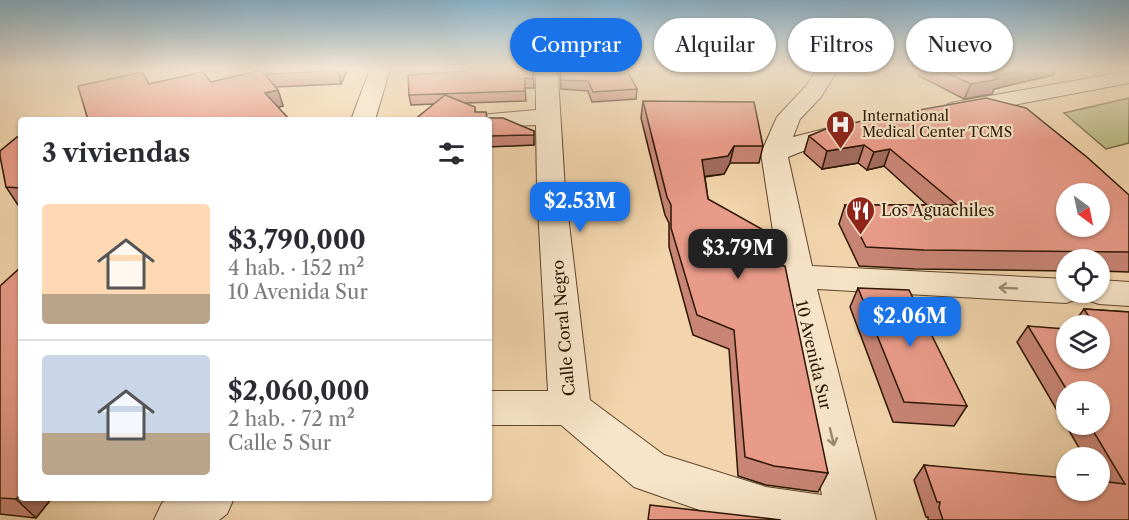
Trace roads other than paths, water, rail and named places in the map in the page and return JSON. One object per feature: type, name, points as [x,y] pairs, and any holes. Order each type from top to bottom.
[{"type":"street","points":[[364,117],[372,93]]},
{"type":"street","name":"Calle Coral Negro","points":[[547,93],[554,224],[570,408]]},
{"type":"street","points":[[774,153],[813,138],[866,126],[830,130],[804,126],[789,117],[785,101],[792,93]]},
{"type":"street","points":[[774,153],[789,117],[812,93]]},
{"type":"street","points":[[932,113],[1043,93]]},
{"type":"street","points":[[971,106],[1012,112],[1027,117],[1027,102],[1043,93]]},
{"type":"street","points":[[492,120],[548,117]]},
{"type":"street","name":"10 Avenida Sur","points":[[774,153],[797,277],[851,520]]},
{"type":"street","points":[[797,277],[1056,290]]},
{"type":"street","points":[[1110,293],[1129,294]]},
{"type":"street","points":[[492,408],[570,408],[650,472],[766,510],[832,520]]},
{"type":"street","points":[[179,520],[206,501]]},
{"type":"place","name":"International Medical Center TCMS","points":[[841,150]]},
{"type":"place","name":"Los Aguachiles","points":[[860,236]]}]
